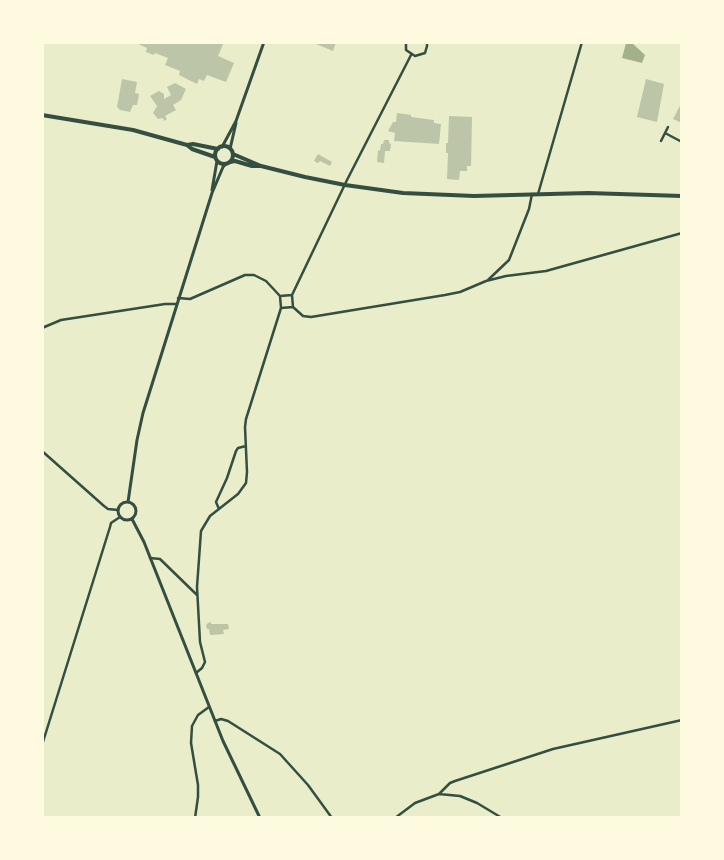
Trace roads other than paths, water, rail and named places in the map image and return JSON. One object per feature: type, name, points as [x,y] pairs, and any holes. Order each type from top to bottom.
[{"type":"main road","points":[[42,115],[133,130],[187,145],[228,163],[235,161],[252,166],[262,166]]},
{"type":"main road","points":[[187,145],[193,144],[231,151],[262,166],[305,178],[403,193],[437,196],[474,196],[588,192],[682,196]]},
{"type":"main road","points":[[216,159],[220,148]]},
{"type":"main road","points":[[228,163],[232,158],[231,151]]},
{"type":"street","points":[[231,151],[236,121],[264,42]]},
{"type":"street","points":[[406,42],[406,50],[411,55],[418,56],[424,53],[427,42]]},
{"type":"street","points":[[486,281],[509,260],[535,194],[582,42]]},
{"type":"street","points":[[411,55],[292,295],[293,307],[303,316],[311,317],[460,292],[486,281],[506,276],[546,271],[682,233]]},
{"type":"street","points":[[220,148],[236,121]]},
{"type":"street","points":[[661,141],[668,128]]},
{"type":"street","points":[[665,134],[682,142]]},
{"type":"street","points":[[212,193],[216,159]]},
{"type":"street","points":[[128,502],[141,422],[176,304],[212,193],[223,167],[228,163]]},
{"type":"street","points":[[178,298],[190,300],[239,277],[250,274],[262,278],[280,296],[281,308],[246,419],[246,483],[238,494],[206,521],[201,531],[198,596],[200,642],[205,662],[196,673]]},
{"type":"street","points":[[280,296],[292,295]]},
{"type":"street","points":[[42,328],[61,320],[176,304]]},
{"type":"street","points":[[281,308],[293,307]]},
{"type":"street","points":[[219,509],[216,502],[236,451],[238,448],[246,446]]},
{"type":"street","points":[[42,452],[106,507],[118,510]]},
{"type":"street","points":[[118,510],[123,503],[128,502],[135,506],[137,511],[132,520]]},
{"type":"street","points":[[118,510],[120,517],[124,520],[132,520]]},
{"type":"street","points":[[42,745],[111,524],[120,517]]},
{"type":"street","points":[[132,520],[142,537],[215,721],[260,818]]},
{"type":"street","points":[[150,558],[160,559],[198,596]]},
{"type":"street","points":[[195,818],[198,785],[191,743],[192,726],[198,715],[209,707]]},
{"type":"street","points":[[215,721],[221,719],[228,722],[280,754],[308,785],[332,818]]},
{"type":"street","points":[[394,818],[415,803],[439,794],[450,783],[455,781],[553,749],[682,720]]},
{"type":"street","points":[[439,794],[460,796],[477,803],[502,818]]}]
